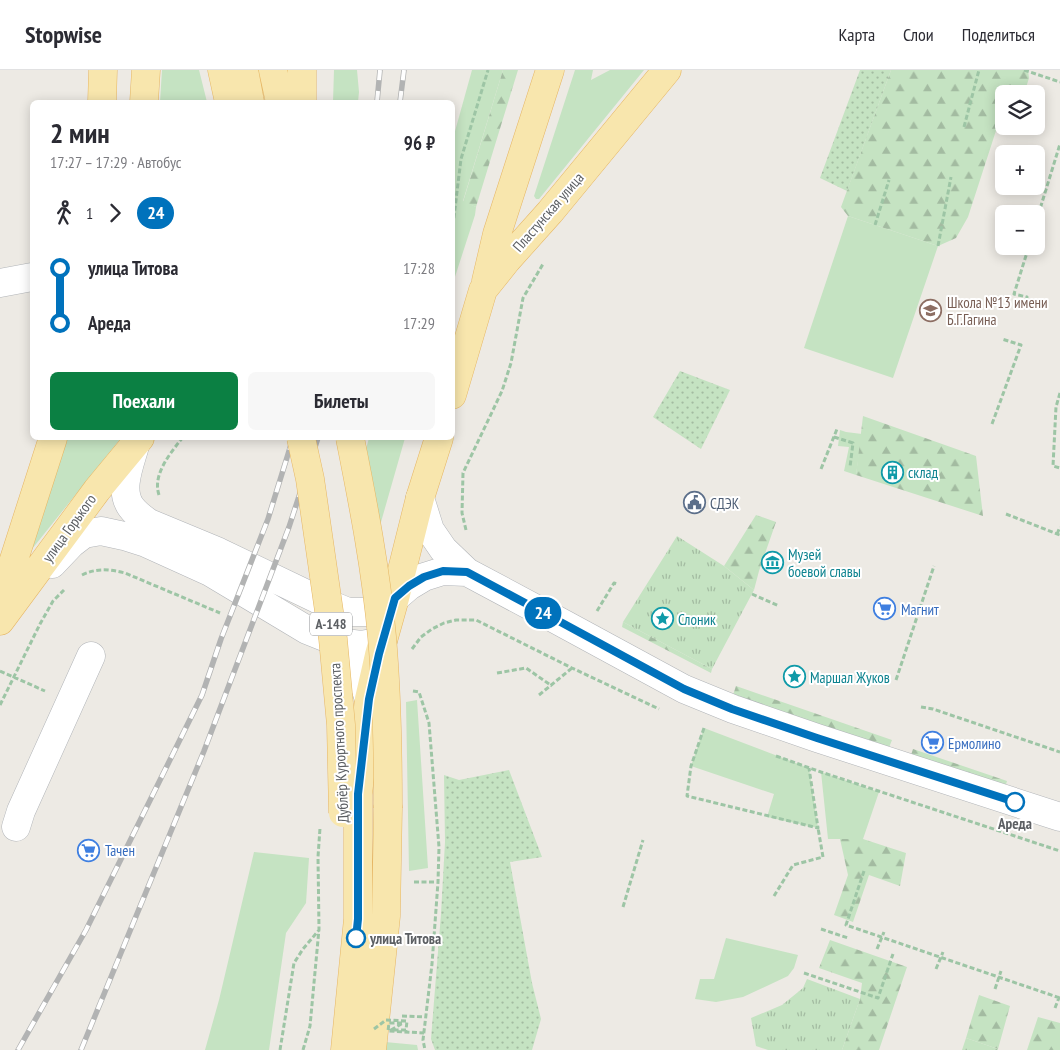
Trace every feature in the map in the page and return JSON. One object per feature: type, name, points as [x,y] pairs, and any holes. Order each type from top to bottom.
[{"type":"main road","points":[[102,100],[104,70]]},
{"type":"main road","points":[[144,100],[146,70]]},
{"type":"main road","points":[[222,70],[229,100]]},
{"type":"main road","points":[[244,70],[250,100]]},
{"type":"main road","points":[[273,70],[280,100]]},
{"type":"main road","points":[[302,70],[302,100]]},
{"type":"main road","points":[[483,290],[497,234],[550,70]]},
{"type":"main road","name":"Пластунская улица","points":[[456,383],[483,290],[667,70]]},
{"type":"main road","name":"улица Горького","points":[[0,603],[52,440]]},
{"type":"main road","name":"улица Горького","points":[[0,622],[97,490],[138,440]]},
{"type":"main road","name":"Дублёр Курортного проспекта","points":[[302,440],[310,478],[333,639],[341,725],[343,813],[340,920],[327,1050]]},
{"type":"main road","points":[[350,440],[370,548],[382,636],[387,711],[386,916],[373,1040]]},
{"type":"main road","points":[[345,1050],[358,919],[358,794],[369,699],[420,498],[438,440]]},
{"type":"street","points":[[0,284],[30,277]]},
{"type":"street","points":[[138,440],[125,485],[130,506],[139,516],[149,523],[219,552],[348,612],[368,612],[395,598],[409,586],[424,577],[443,571],[467,572]]},
{"type":"street","points":[[420,498],[430,530],[444,550],[467,572],[684,689],[732,709],[817,738],[1060,817]]},
{"type":"street","points":[[0,622],[71,544],[84,534],[101,531],[124,536],[146,544],[210,572],[307,630],[337,642],[361,645],[383,640]]},
{"type":"street","points":[[337,642],[359,670],[369,699]]},
{"type":"street","points":[[12,814],[92,656]]},
{"type":"path","points":[[455,208],[461,159],[488,70]]},
{"type":"path","points":[[964,127],[979,70]]},
{"type":"path","points":[[1024,70],[1060,82]]},
{"type":"path","points":[[1041,205],[1060,144]]},
{"type":"path","points":[[938,246],[951,176]]},
{"type":"path","points":[[874,224],[889,180]]},
{"type":"path","points":[[1026,255],[1014,294],[1027,297],[1026,308]]},
{"type":"path","points":[[469,535],[465,528],[462,513],[463,473],[502,390],[512,363],[523,298],[546,259]]},
{"type":"path","points":[[992,424],[1021,345],[1002,339]]},
{"type":"path","points":[[1060,393],[1054,466],[1060,468]]},
{"type":"path","points":[[821,469],[837,428]]},
{"type":"path","points":[[834,437],[853,443],[850,467]]},
{"type":"path","points":[[161,500],[158,490],[159,475],[165,460],[180,440]]},
{"type":"path","points":[[1006,514],[1058,535],[1060,527]]},
{"type":"path","points":[[896,680],[934,566]]},
{"type":"path","points":[[75,578],[90,571],[111,570],[220,613]]},
{"type":"path","points":[[595,614],[614,583],[617,584]]},
{"type":"path","points":[[0,705],[53,601],[70,584]]},
{"type":"path","points":[[752,594],[779,606]]},
{"type":"path","points":[[497,673],[526,668],[552,686]]},
{"type":"path","points":[[539,695],[572,668]]},
{"type":"path","points":[[0,671],[33,686]]},
{"type":"path","points":[[419,692],[429,723],[439,847],[438,882],[423,1040],[425,1050]]},
{"type":"path","points":[[921,707],[933,709],[1060,752]]},
{"type":"path","points":[[704,728],[691,766],[686,796],[818,828]]},
{"type":"path","points":[[1040,752],[1042,746]]},
{"type":"path","points":[[774,896],[793,865],[822,857],[809,768]]},
{"type":"path","points":[[303,1050],[310,1026],[319,930],[318,857],[320,823]]},
{"type":"path","points":[[623,907],[643,840]]},
{"type":"path","points":[[864,870],[846,925],[1060,997],[1055,1008]]},
{"type":"path","points":[[408,882],[438,882]]},
{"type":"path","points":[[821,929],[848,938]]},
{"type":"path","points":[[281,1050],[294,963],[303,948],[319,930]]},
{"type":"path","points":[[877,949],[884,932]]},
{"type":"path","points":[[936,969],[943,952]]},
{"type":"path","points":[[804,973],[878,998],[894,954]]},
{"type":"path","points":[[995,989],[1001,971]]},
{"type":"path","points":[[397,1016],[426,1017]]},
{"type":"path","points":[[373,1040],[386,1020],[407,1021],[406,1030],[391,1030],[403,1023],[388,1023],[388,1031],[424,1034]]},
{"type":"green space","points":[[162,70],[199,70],[206,100],[160,100]]},
{"type":"green space","points":[[334,70],[357,70],[358,100],[333,100]]},
{"type":"green space","points":[[472,70],[503,70],[463,201],[476,207],[455,277],[455,131]]},
{"type":"green space","points":[[503,70],[518,70],[476,207],[463,202]]},
{"type":"green space","points":[[575,70],[593,70],[591,80],[610,70],[644,70],[539,199],[536,199],[534,196]]},
{"type":"green space","points":[[860,70],[891,70],[847,191],[820,178]]},
{"type":"green space","points":[[891,70],[1028,70],[1029,78],[1027,85],[995,85],[995,134],[968,217],[956,238],[938,246],[848,216],[841,207]]},
{"type":"green space","points":[[848,216],[938,246],[893,378],[804,348]]},
{"type":"green space","points":[[680,371],[730,390],[701,449],[653,417]]},
{"type":"green space","points":[[863,416],[976,456],[983,516],[856,475]]},
{"type":"green space","points":[[840,430],[862,434],[856,475],[844,471],[849,447],[838,446]]},
{"type":"green space","points":[[66,440],[119,440],[32,549]]},
{"type":"green space","points":[[368,440],[404,440],[379,529],[364,456]]},
{"type":"green space","points":[[756,515],[776,522],[754,590],[724,566]]},
{"type":"green space","points":[[677,536],[724,566],[754,590],[712,669],[623,622]]},
{"type":"green space","points":[[623,622],[712,669],[711,673],[622,627]]},
{"type":"green space","points":[[736,686],[892,740],[888,750],[733,695]]},
{"type":"green space","points":[[417,700],[428,868],[409,871],[406,702]]},
{"type":"green space","points":[[704,728],[809,768],[818,828],[767,817],[774,794],[691,766]]},
{"type":"green space","points":[[913,749],[1007,781],[1004,791],[909,761]]},
{"type":"green space","points":[[509,770],[542,857],[510,862],[532,983],[541,1019],[532,1050],[435,1050],[431,1039],[445,842],[444,775],[459,780]]},
{"type":"green space","points":[[821,772],[879,792],[863,839],[828,839]]},
{"type":"green space","points":[[840,839],[863,839],[906,853],[900,886],[869,875],[853,922],[834,915],[848,875]]},
{"type":"green space","points":[[254,852],[309,858],[306,903],[286,933],[269,1050],[205,1050],[219,1000]]},
{"type":"green space","points":[[726,938],[798,955],[794,968],[788,976],[743,997],[716,1002],[695,999],[700,979],[714,979]]},
{"type":"green space","points":[[830,940],[907,967],[879,1050],[842,1050],[860,999],[862,983],[819,968]]},
{"type":"green space","points":[[807,979],[860,999],[842,1050],[768,1050],[756,1046],[751,1018],[782,1005],[803,988]]},
{"type":"green space","points":[[979,995],[1010,1006],[998,1049],[966,1038]]},
{"type":"green space","points":[[1038,1017],[1060,1023],[1060,1050],[1027,1050]]},
{"type":"green space","points":[[966,1038],[998,1049],[998,1050],[962,1050]]},
{"type":"green space","points":[[385,1042],[417,1045],[418,1050],[384,1050]]},
{"type":"railway","points":[[377,100],[380,70]]},
{"type":"railway","points":[[400,100],[404,70]]},
{"type":"railway","points":[[18,1050],[86,930],[202,695],[221,639],[268,519],[292,440]]},
{"type":"railway","points":[[81,1050],[204,751],[289,527],[317,440]]},
{"type":"bus line","name":"24","points":[[356,938],[358,919],[358,794],[369,699],[379,654],[395,598],[409,586],[424,577],[443,571],[467,572],[684,689],[732,709],[1015,802]]},
{"type":"place","name":"Школа №13 имени Б.Г.Гагина","points":[[931,311]]},
{"type":"place","name":"склад","points":[[892,472]]},
{"type":"place","name":"СДЭК","points":[[694,503]]},
{"type":"place","name":"Музей боевой славы","points":[[772,563]]},
{"type":"place","name":"Магнит","points":[[885,609]]},
{"type":"place","name":"Слоник","points":[[662,619]]},
{"type":"place","name":"Маршал Жуков","points":[[794,677]]},
{"type":"place","name":"Ермолино","points":[[932,743]]},
{"type":"place","name":"Ареда","points":[[1015,802]]},
{"type":"place","name":"Тачен","points":[[89,850]]},
{"type":"place","name":"улица Титова","points":[[356,938]]}]
